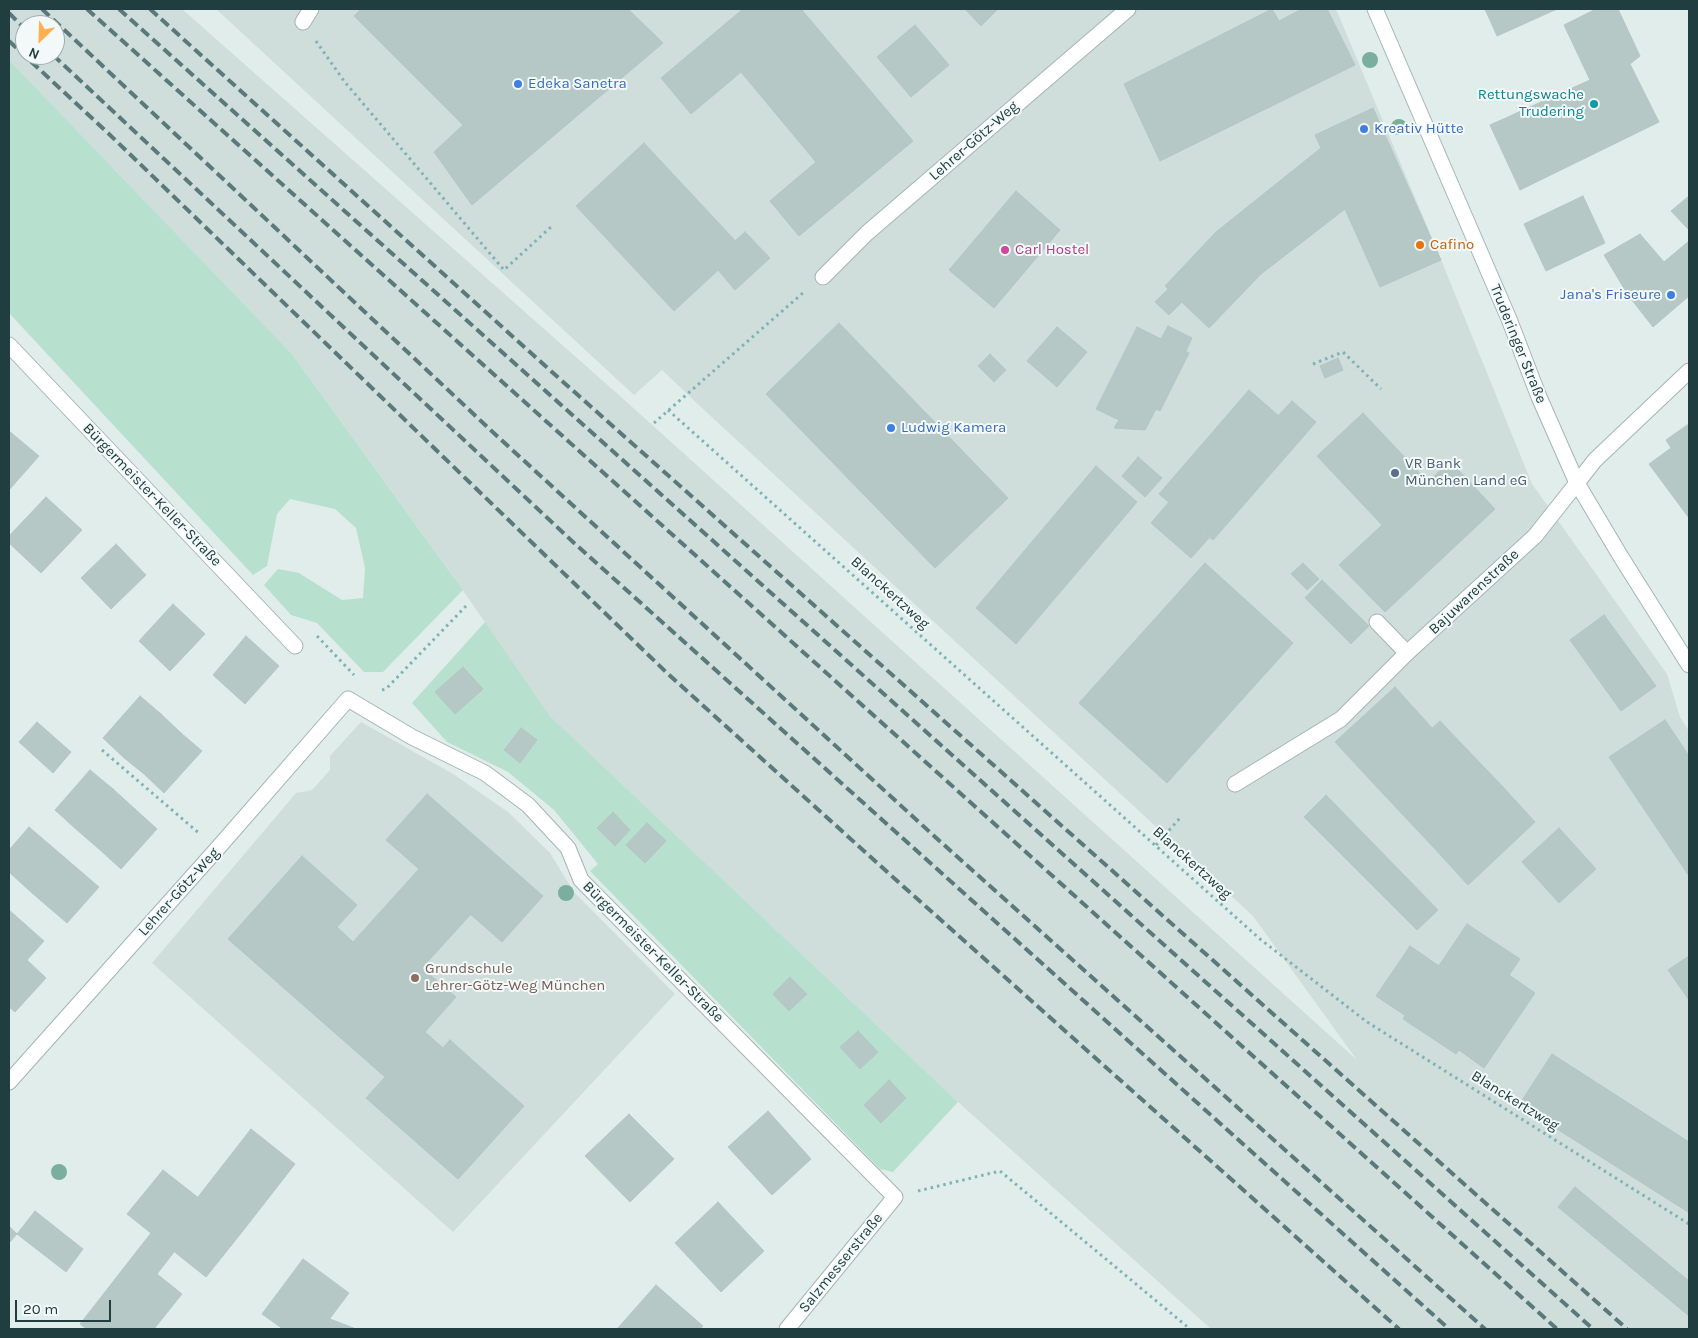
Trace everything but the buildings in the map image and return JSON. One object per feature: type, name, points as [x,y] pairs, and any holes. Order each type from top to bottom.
[{"type":"street","name":"Lehrer-Götz-Weg","points":[[823,277],[867,233],[1128,9]]},
{"type":"street","name":"Truderinger Straße","points":[[1375,9],[1509,319],[1539,397],[1577,483],[1689,665]]},
{"type":"street","name":"Bürgermeister-Keller-Straße","points":[[9,345],[295,646]]},
{"type":"street","name":"Bajuwarenstraße","points":[[1235,784],[1341,719],[1407,653],[1535,536],[1595,460],[1689,371]]},
{"type":"street","points":[[1377,622],[1407,653]]},
{"type":"street","name":"Lehrer-Götz-Weg","points":[[9,1082],[348,699]]},
{"type":"street","name":"Bürgermeister-Keller-Straße","points":[[348,699],[412,737],[485,773],[528,804],[568,848],[581,880],[895,1197]]},
{"type":"street","name":"Salzmesserstraße","points":[[786,1329],[895,1197]]},
{"type":"path","points":[[307,15],[344,81],[504,270],[552,226]]},
{"type":"path","points":[[654,423],[790,303]]},
{"type":"path","points":[[1313,364],[1342,352],[1381,389]]},
{"type":"path","name":"Blanckertzweg","points":[[668,410],[1260,939],[1367,1022],[1689,1224]]},
{"type":"path","points":[[379,690],[386,689],[466,606]]},
{"type":"path","points":[[311,630],[357,679]]},
{"type":"path","points":[[102,750],[196,831]]},
{"type":"path","points":[[1156,845],[1180,818]]},
{"type":"path","points":[[895,1197],[1000,1171],[1190,1329]]},
{"type":"shaded area","points":[[9,9],[182,9],[620,396],[1357,1060],[1253,916],[662,370],[634,395],[216,9],[1336,9],[1532,484],[1667,674],[1680,717],[1689,731],[1689,1329],[1211,1329],[958,1102],[550,716],[448,569],[292,354],[9,60]]},
{"type":"shaded area","name":"Grundschule Lehrer-Götz-Weg München","points":[[361,722],[453,774],[508,812],[550,853],[574,892],[675,994],[453,1232],[152,963],[296,793],[312,790],[330,770],[330,756]]},
{"type":"green space","points":[[9,60],[292,354],[463,590],[383,672],[364,672],[317,623],[291,615],[264,585],[278,569],[299,573],[342,600],[363,598],[365,568],[356,528],[335,509],[290,499],[277,514],[267,566],[253,575],[9,313]]},
{"type":"green space","points":[[485,622],[550,716],[958,1102],[893,1172],[880,1169],[590,871],[598,864],[554,810],[508,772],[447,742],[412,703]]},
{"type":"railway","points":[[42,9],[497,436],[933,835],[1485,1329]]},
{"type":"railway","points":[[87,9],[1557,1329]]},
{"type":"railway","points":[[119,9],[1593,1329]]},
{"type":"railway","points":[[150,9],[552,372],[1627,1329]]},
{"type":"railway","points":[[9,13],[15,19]]},
{"type":"railway","points":[[9,41],[109,134],[667,673],[1399,1329]]},
{"type":"railway","points":[[64,65],[573,542],[1449,1329]]},
{"type":"place","name":"Edeka Sanetra","points":[[518,84]]},
{"type":"place","name":"Rettungswache Trudering","points":[[1594,104]]},
{"type":"place","name":"Kreativ Hütte","points":[[1364,129]]},
{"type":"place","name":"Cafino","points":[[1420,245]]},
{"type":"place","name":"Carl Hostel","points":[[1005,250]]},
{"type":"place","name":"Jana's Friseure","points":[[1671,295]]},
{"type":"place","name":"Ludwig Kamera","points":[[891,428]]},
{"type":"place","name":"VR Bank München Land eG","points":[[1395,473]]},
{"type":"place","name":"Grundschule Lehrer-Götz-Weg München","points":[[415,978]]}]
